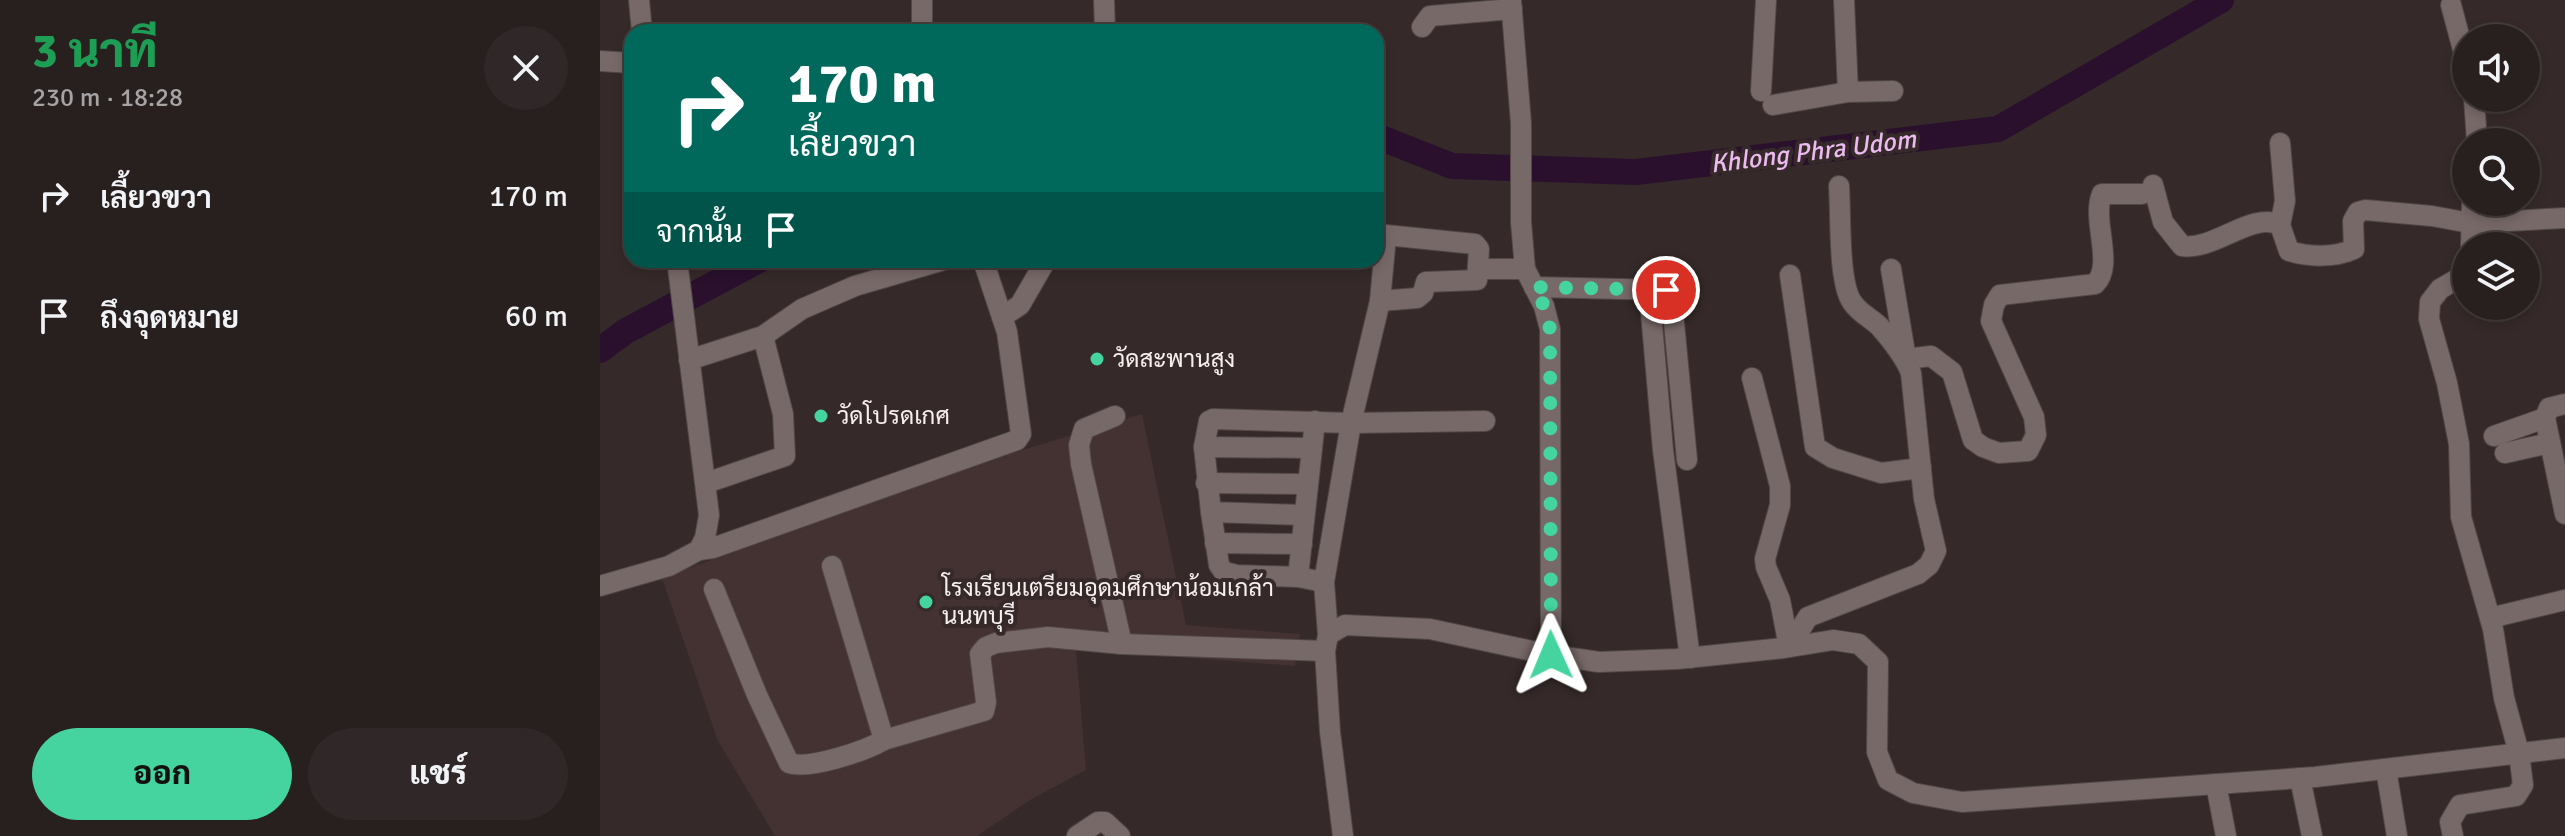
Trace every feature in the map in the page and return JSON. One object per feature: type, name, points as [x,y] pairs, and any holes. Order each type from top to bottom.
[{"type":"street","points":[[639,0],[641,24]]},
{"type":"street","points":[[922,0],[922,24]]},
{"type":"street","points":[[1104,0],[1105,24]]},
{"type":"street","points":[[1766,0],[1767,98],[1893,91]]},
{"type":"street","points":[[1844,0],[1848,92]]},
{"type":"street","points":[[1422,27],[1430,16],[1511,5],[1521,123],[1521,222],[1530,278],[1544,306],[1550,329],[1551,655]]},
{"type":"street","points":[[2451,5],[2456,24]]},
{"type":"street","points":[[600,61],[624,62]]},
{"type":"street","points":[[2280,143],[2285,201],[2280,225],[2289,251],[2318,255],[2354,249],[2353,218],[2365,210],[2470,223],[2565,218]]},
{"type":"street","points":[[1839,186],[1844,278],[1850,300],[1879,326],[1893,347],[1906,359],[1931,356],[1952,372],[1973,440],[1999,453],[2028,451],[2036,435],[2034,417],[1991,321],[1994,305],[2000,295],[2095,284],[2100,279],[2104,266],[2098,212],[2102,194],[2148,190],[2163,222],[2182,246],[2199,246],[2258,223],[2274,222],[2280,225]]},
{"type":"street","points":[[2470,232],[2471,216]]},
{"type":"street","points":[[1380,301],[1417,298],[1423,293],[1426,282],[1477,280],[1479,269],[1479,249],[1475,244],[1384,235]]},
{"type":"street","points":[[678,268],[709,515],[705,538],[699,550]]},
{"type":"street","points":[[689,360],[763,336],[802,309],[855,286],[917,268]]},
{"type":"street","points":[[600,586],[669,566],[699,550],[713,548],[1017,440],[1021,434],[1007,332],[986,268]]},
{"type":"street","points":[[1002,317],[1020,305],[1041,268]]},
{"type":"street","points":[[1343,836],[1330,732],[1324,582],[1351,423],[1380,301],[1380,268]]},
{"type":"street","points":[[1479,269],[1530,278],[1666,290],[1673,312],[1687,460]]},
{"type":"street","points":[[1795,646],[1795,638],[1808,617],[1918,574],[1936,551],[1914,418],[1915,393],[1891,269]]},
{"type":"street","points":[[1790,275],[1815,447],[1833,458],[1881,473],[1921,468]]},
{"type":"street","points":[[2452,282],[2440,289],[2430,302],[2429,319],[2447,383],[2459,444],[2461,517],[2490,618],[2523,785],[2516,796],[2460,805],[2450,822],[2453,836]]},
{"type":"street","points":[[1649,290],[1663,450],[1690,658]]},
{"type":"street","points":[[706,483],[785,456],[783,414],[763,336]]},
{"type":"street","points":[[1752,378],[1780,486],[1780,505],[1765,559],[1766,567],[1795,646]]},
{"type":"street","points":[[2565,404],[2549,408],[2545,418],[2565,514]]},
{"type":"street","points":[[1115,416],[1084,429],[1079,445],[1122,644]]},
{"type":"street","points":[[2545,418],[2499,444],[2550,443]]},
{"type":"street","points":[[1324,582],[1298,577],[1229,574],[1219,565],[1206,483],[1204,447],[1206,428],[1213,419],[1351,423],[1485,421]]},
{"type":"street","points":[[1298,577],[1315,421]]},
{"type":"street","points":[[1204,447],[1312,448]]},
{"type":"street","points":[[1206,483],[1337,506]]},
{"type":"street","points":[[1211,512],[1306,501]]},
{"type":"street","points":[[1215,543],[1302,544]]},
{"type":"street","points":[[832,566],[884,740]]},
{"type":"street","points":[[714,589],[757,695],[789,763],[803,765],[984,711],[986,702],[980,654],[996,643],[1048,637],[1122,644],[1326,643],[1345,625],[1430,629],[1599,662],[1690,658],[1833,640],[1859,644],[1878,662],[1877,752],[1888,780],[1913,793],[1962,802],[2300,778],[2565,748]]},
{"type":"street","points":[[2490,618],[2565,600]]},
{"type":"street","points":[[2386,769],[2397,836]]},
{"type":"street","points":[[2300,778],[2312,836]]},
{"type":"street","points":[[2216,784],[2226,836]]},
{"type":"street","points":[[1077,836],[1098,822],[1105,822],[1120,836]]},
{"type":"shaded area","name":"โรงเรียนเตรียมอุดมศึกษาน้อมเกล้า นนทบุรี","points":[[1142,414],[1186,625],[1300,634],[1295,666],[1076,649],[1086,770],[1030,800],[977,836],[775,836],[718,741],[662,578],[1019,451]]},
{"type":"waterway","name":"Khlong Phra Udom","points":[[1384,139],[1452,166],[1636,172],[1998,129],[2221,0]]},
{"type":"waterway","name":"Khlong Phra Udom","points":[[600,350],[626,331],[744,268]]},
{"type":"place","name":"วัดสะพานสูง","points":[[1097,359]]},
{"type":"place","name":"วัดโปรดเกศ","points":[[821,416]]},
{"type":"place","name":"โรงเรียนเตรียมอุดมศึกษาน้อมเกล้า นนทบุรี","points":[[926,602]]},
{"type":"route","points":[[1551,655],[1550,329],[1544,306],[1534,287],[1666,290]]}]
